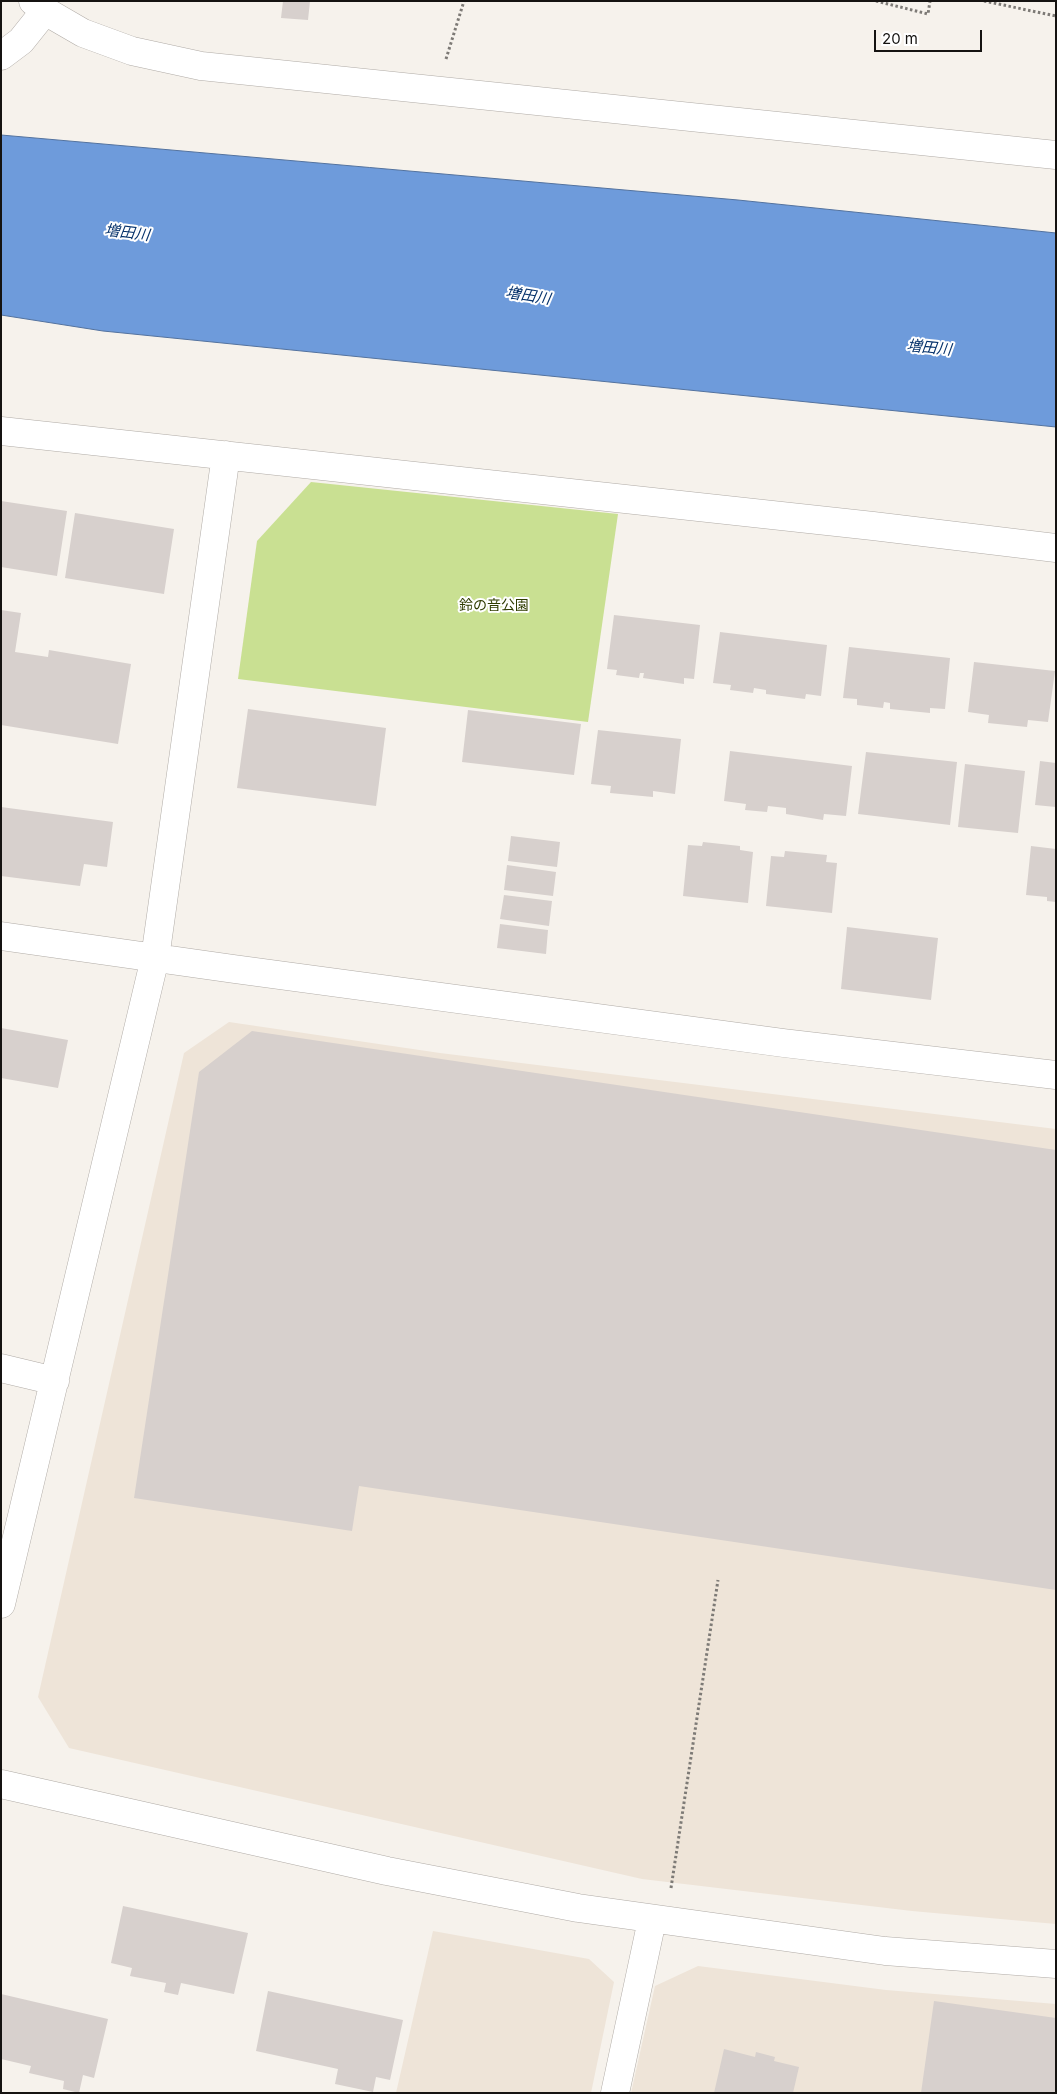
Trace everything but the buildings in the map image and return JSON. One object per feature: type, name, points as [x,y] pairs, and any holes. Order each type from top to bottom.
[{"type":"street","points":[[1,56],[21,42],[39,6],[83,32],[132,52],[201,66],[1056,155]]},
{"type":"street","points":[[1,431],[863,524],[1056,548]]},
{"type":"street","points":[[1,1604],[155,958],[226,455]]},
{"type":"street","points":[[1,936],[774,1042],[1056,1075]]},
{"type":"street","points":[[1,1368],[55,1381]]},
{"type":"street","points":[[1,1784],[387,1871],[568,1906],[652,1920],[885,1951],[1056,1964]]},
{"type":"street","points":[[615,2093],[652,1920]]},
{"type":"path","points":[[437,91],[464,1]]},
{"type":"path","points":[[876,1],[928,14],[930,1]]},
{"type":"path","points":[[984,1],[1056,16]]},
{"type":"path","points":[[671,1894],[718,1580]]},
{"type":"shaded area","points":[[229,1022],[440,1053],[1056,1129],[1056,1924],[912,1911],[642,1879],[69,1748],[38,1697],[184,1053]]},
{"type":"shaded area","points":[[433,1931],[589,1959],[614,1982],[591,2093],[396,2093]]},
{"type":"shaded area","points":[[698,1966],[886,1990],[1056,2004],[1056,2093],[631,2093],[655,1986]]},
{"type":"green space","name":"鈴の音公園","points":[[311,482],[618,514],[588,722],[238,679],[257,541]]},
{"type":"water","name":"増田川","points":[[1,135],[738,200],[1056,233],[1056,427],[103,331],[1,315]]}]
